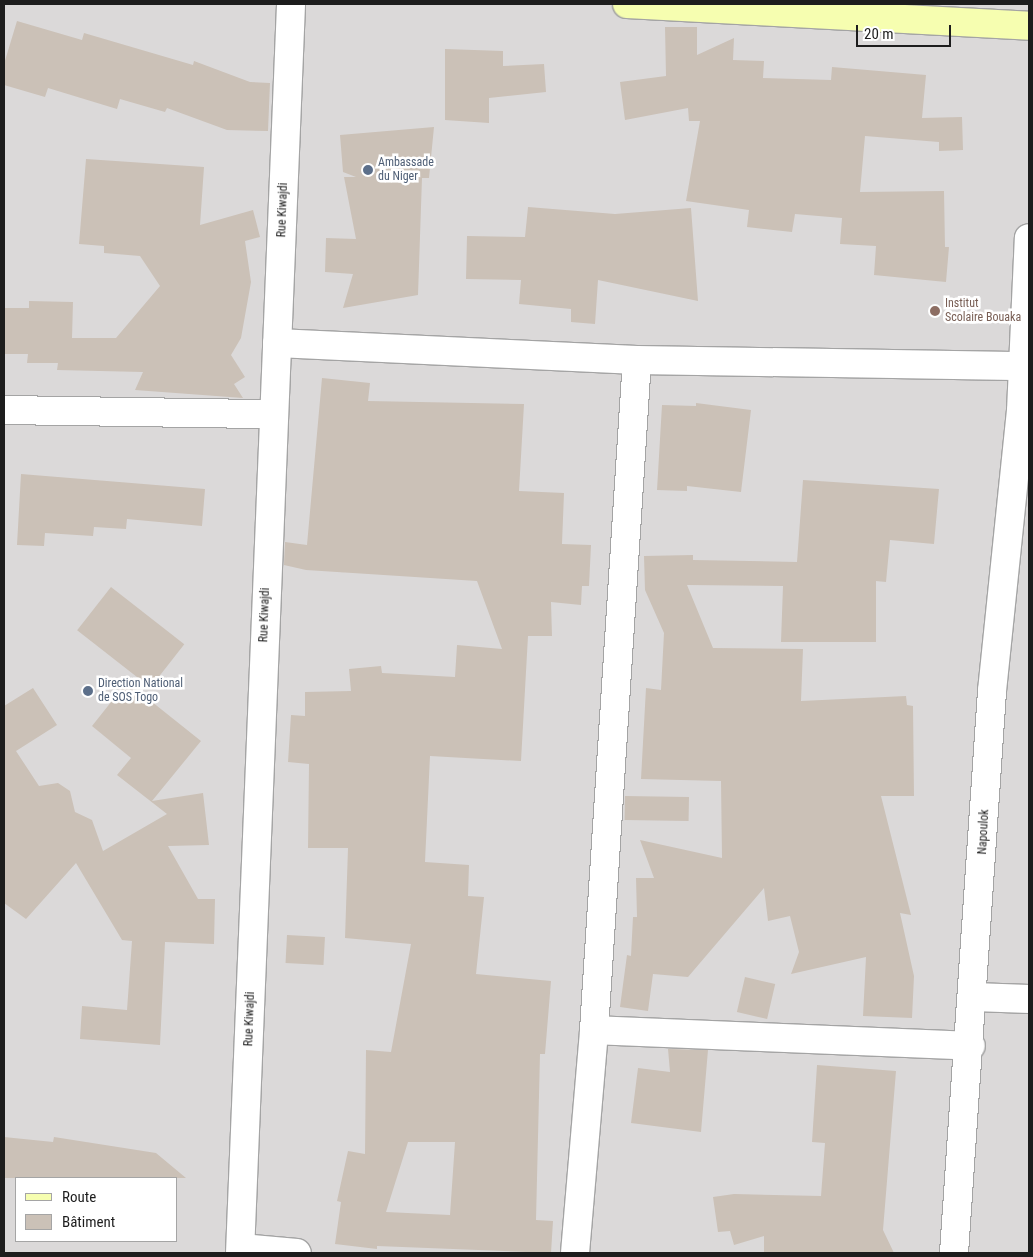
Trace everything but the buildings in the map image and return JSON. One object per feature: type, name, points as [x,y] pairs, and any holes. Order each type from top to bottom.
[{"type":"main road","points":[[627,4],[1029,26]]},
{"type":"street","name":"Rue Kiwajdi","points":[[241,1242],[272,414],[278,343],[291,4]]},
{"type":"street","name":"Napoulok","points":[[954,1253],[971,1046],[992,691],[1026,366],[1029,238]]},
{"type":"street","points":[[278,343],[637,360],[1026,366]]},
{"type":"street","points":[[575,1253],[594,1030],[637,360]]},
{"type":"street","points":[[4,410],[272,414]]},
{"type":"street","points":[[974,997],[1029,999]]},
{"type":"street","points":[[594,1030],[971,1046]]},
{"type":"street","points":[[241,1242],[297,1253]]},
{"type":"shaded area","points":[[4,4],[1029,4],[1029,1253],[4,1253]]},
{"type":"place","name":"Ambassade du Niger","points":[[368,170]]},
{"type":"place","name":"Institut Scolaire Bouaka","points":[[935,311]]},
{"type":"place","name":"Direction National de SOS Togo","points":[[88,691]]}]
